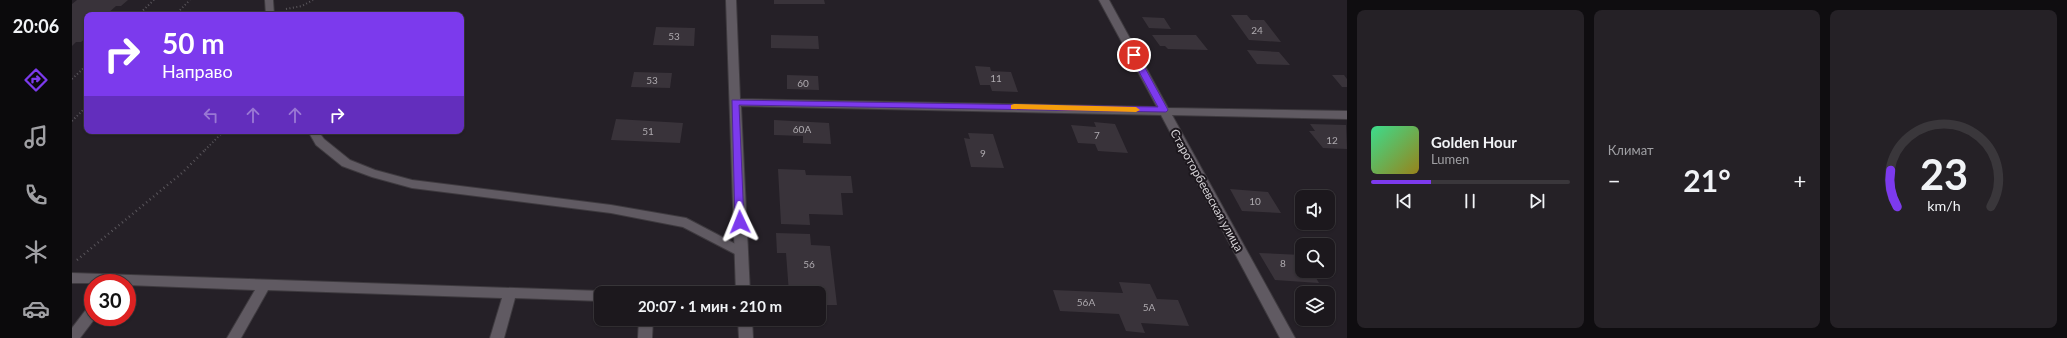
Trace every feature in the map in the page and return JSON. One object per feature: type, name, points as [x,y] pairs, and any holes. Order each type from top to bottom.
[{"type":"street","points":[[731,0],[743,286]]},
{"type":"street","name":"Староторбеевская улица","points":[[1104,0],[1288,338]]},
{"type":"street","points":[[735,102],[1347,115]]},
{"type":"street","points":[[745,326],[746,338]]},
{"type":"lane","points":[[268,0],[270,12]]},
{"type":"lane","points":[[315,134],[320,142],[346,163],[372,173],[412,184],[611,209],[686,223],[741,252]]},
{"type":"lane","points":[[72,278],[84,279]]},
{"type":"lane","points":[[136,282],[594,296]]},
{"type":"lane","points":[[234,338],[264,285]]},
{"type":"lane","points":[[497,338],[510,293]]},
{"type":"lane","points":[[72,338],[84,323]]},
{"type":"lane","points":[[645,338],[646,326]]},
{"type":"path","points":[[141,12],[154,0]]},
{"type":"path","points":[[178,12],[190,0]]},
{"type":"path","points":[[275,12],[302,6],[313,0]]},
{"type":"path","points":[[72,79],[84,68]]},
{"type":"path","points":[[72,121],[84,109]]},
{"type":"path","points":[[72,265],[182,173],[221,134]]},
{"type":"building","points":[[77,0],[128,0],[121,6],[116,6],[109,12],[84,12],[84,40],[81,42],[76,42],[72,46],[72,4]]},
{"type":"building","points":[[774,0],[824,0],[825,4],[774,4]]},
{"type":"building","points":[[1231,15],[1247,15],[1251,20],[1264,20],[1281,42],[1249,40]]},
{"type":"building","points":[[1142,17],[1164,18],[1171,29],[1149,28]]},
{"type":"building","points":[[656,27],[695,28],[694,46],[653,45]]},
{"type":"building","points":[[771,35],[818,36],[819,49],[771,48]]},
{"type":"building","points":[[1152,35],[1196,35],[1208,50],[1168,49],[1165,46],[1160,46]]},
{"type":"building","points":[[1247,50],[1279,52],[1290,65],[1257,64]]},
{"type":"building","points":[[975,66],[990,67],[991,71],[1011,72],[1018,92],[992,91],[990,85],[980,85]]},
{"type":"building","points":[[634,72],[672,73],[670,88],[631,87]]},
{"type":"building","points":[[787,75],[818,76],[819,90],[787,89]]},
{"type":"building","points":[[1332,75],[1344,75],[1347,79],[1347,87],[1342,87]]},
{"type":"building","points":[[616,119],[683,123],[680,143],[611,140]]},
{"type":"building","points":[[774,120],[829,123],[831,144],[803,143],[803,136],[774,135]]},
{"type":"building","points":[[1094,122],[1115,124],[1128,153],[1098,151],[1095,144],[1078,143],[1071,125],[1096,127]]},
{"type":"building","points":[[1310,124],[1346,125],[1347,149],[1323,148],[1309,131],[1315,131]]},
{"type":"building","points":[[968,133],[993,134],[1004,168],[971,167],[964,138],[970,139]]},
{"type":"building","points":[[778,169],[805,170],[806,175],[851,176],[853,193],[841,193],[843,215],[809,214],[810,225],[781,224]]},
{"type":"building","points":[[1230,189],[1268,192],[1281,213],[1242,211]]},
{"type":"building","points":[[776,233],[810,234],[811,245],[830,246],[837,305],[826,305],[826,286],[788,286],[786,253],[777,253]]},
{"type":"building","points":[[1259,253],[1295,255],[1295,278],[1316,278],[1319,283],[1275,280]]},
{"type":"building","points":[[1119,282],[1150,284],[1157,299],[1178,300],[1189,326],[1141,323],[1145,333],[1126,331],[1119,314],[1060,311],[1053,290],[1123,293]]},
{"type":"slow traffic","points":[[1014,107],[1136,110]]},
{"type":"route","points":[[740,222],[735,102],[1163,110],[1134,55]]}]
